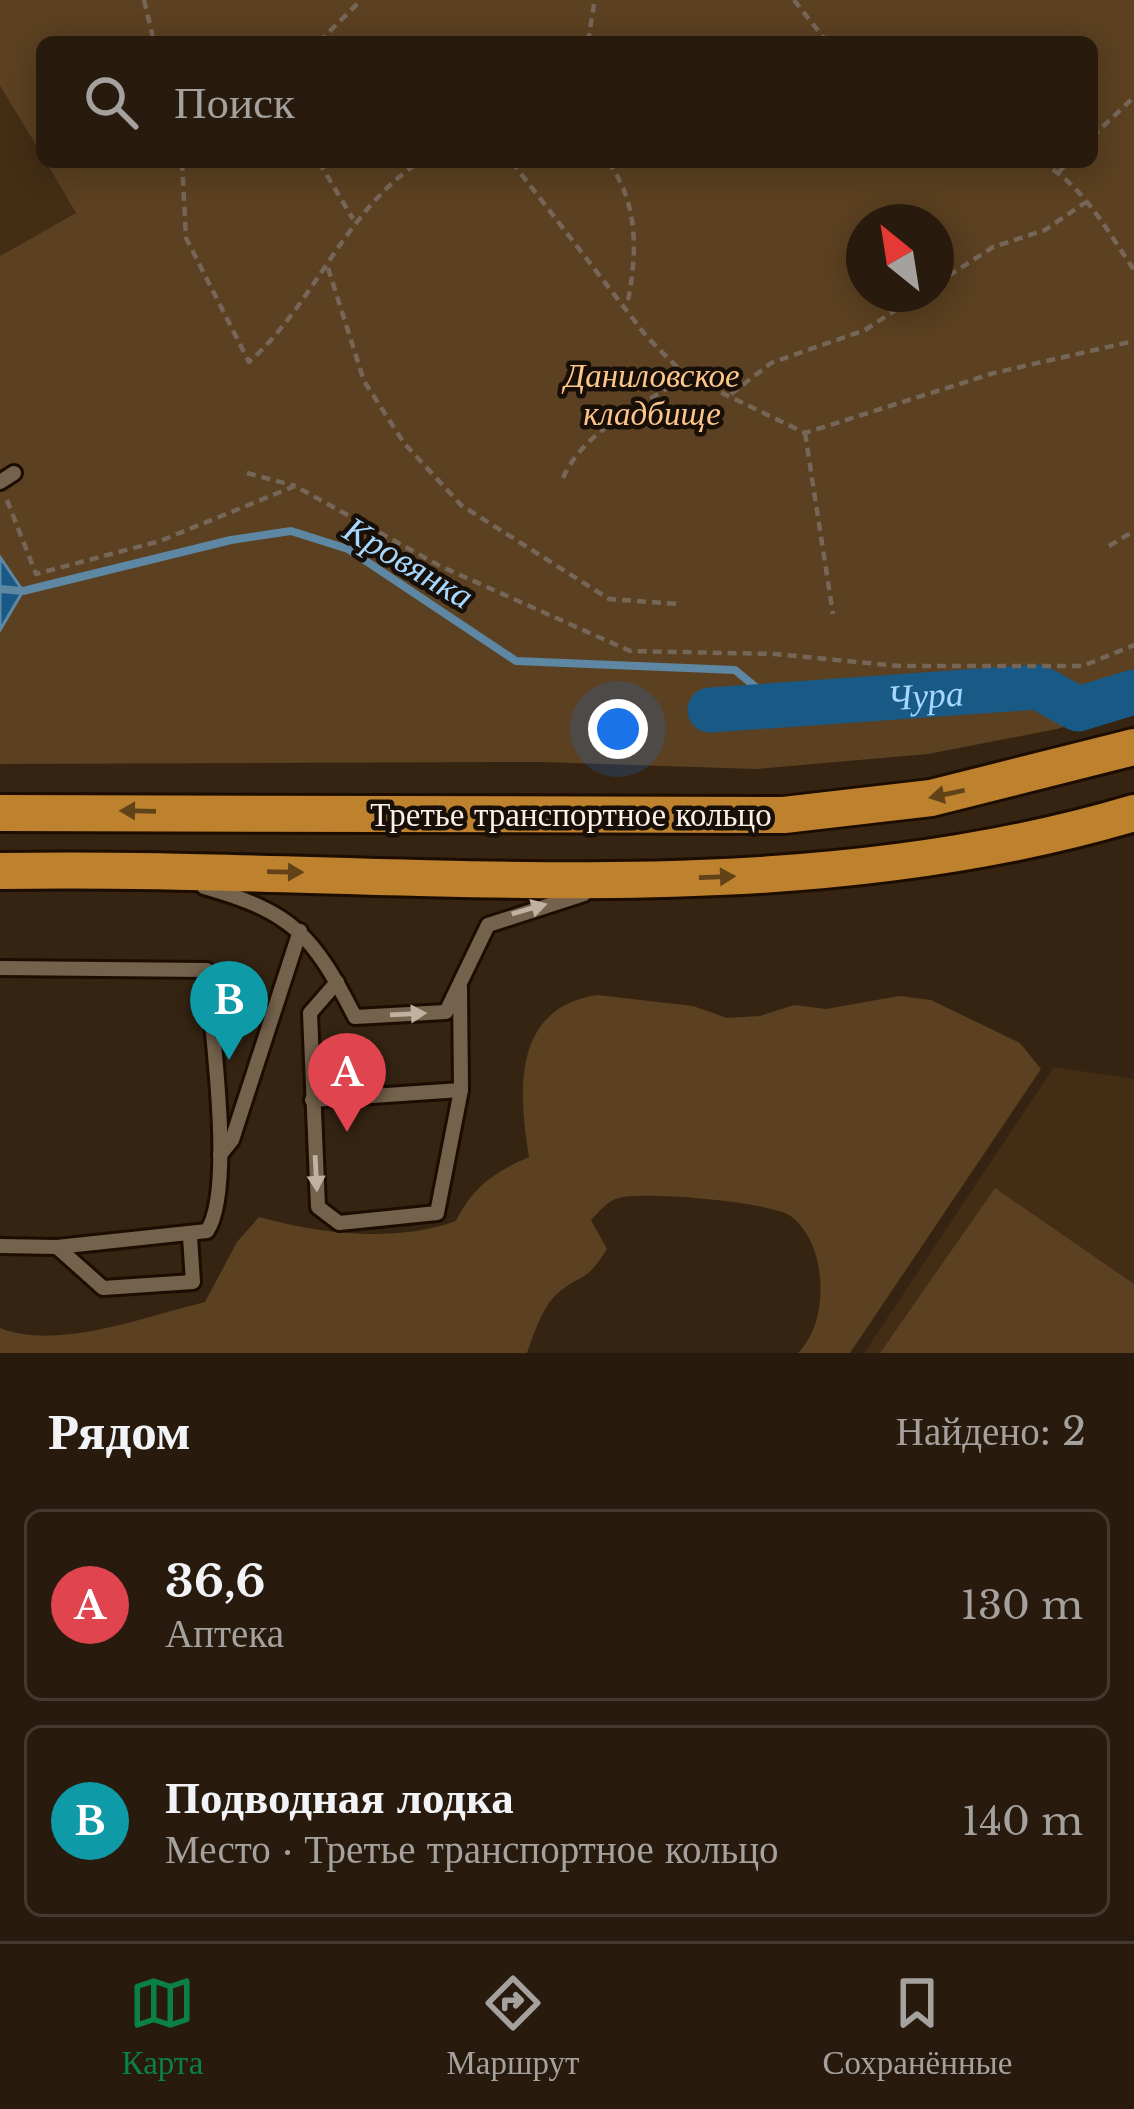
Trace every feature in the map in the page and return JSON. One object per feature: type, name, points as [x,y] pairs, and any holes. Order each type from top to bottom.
[{"type":"main road","name":"Третье транспортное кольцо","points":[[0,813],[784,814],[931,798],[1061,770],[1134,747]]},
{"type":"main road","name":"Третье транспортное кольцо","points":[[0,871],[135,868],[634,879],[785,874],[943,856],[1078,830],[1134,813]]},
{"type":"lane","points":[[135,868],[253,901],[300,931],[337,982],[355,1017],[446,1012],[488,925],[634,879]]},
{"type":"lane","points":[[220,1155],[232,1140],[300,931]]},
{"type":"lane","points":[[0,968],[207,970],[220,1155],[219,1214],[207,1231],[190,1237],[57,1247],[0,1246]]},
{"type":"lane","points":[[337,982],[310,1012],[318,1207],[339,1223],[437,1213],[461,1090],[460,983]]},
{"type":"lane","points":[[312,1100],[461,1090]]},
{"type":"lane","points":[[57,1247],[103,1288],[193,1282],[190,1237]]},
{"type":"path","points":[[144,0],[153,36]]},
{"type":"path","points":[[325,36],[362,0]]},
{"type":"path","points":[[794,0],[822,36]]},
{"type":"path","points":[[589,36],[595,4]]},
{"type":"path","points":[[1098,131],[1134,98]]},
{"type":"path","points":[[182,168],[186,238],[250,362],[285,330],[354,221],[389,182],[409,168]]},
{"type":"path","points":[[323,168],[354,221]]},
{"type":"path","points":[[517,168],[627,306],[646,337],[686,375],[805,434],[994,373],[1134,341]]},
{"type":"path","points":[[613,168],[619,176],[638,251],[627,306]]},
{"type":"path","points":[[1051,168],[1086,202],[1134,270]]},
{"type":"path","points":[[1059,172],[1063,168]]},
{"type":"path","points":[[954,272],[993,247],[1045,230],[1086,202]]},
{"type":"path","points":[[328,268],[364,382],[404,443],[461,505],[609,599],[678,604]]},
{"type":"path","points":[[731,394],[771,363],[865,330],[892,312]]},
{"type":"path","points":[[563,478],[606,424],[644,406],[686,375]]},
{"type":"path","points":[[805,434],[833,614]]},
{"type":"path","points":[[247,473],[295,486],[440,566],[629,651],[775,654],[899,666],[1083,666],[1134,646]]},
{"type":"path","points":[[5,478],[36,574],[160,542],[295,486]]},
{"type":"path","points":[[1109,546],[1134,531]]},
{"type":"shaded area","points":[[0,86],[36,145],[36,168],[50,168],[77,213],[0,256]]},
{"type":"shaded area","points":[[1054,1067],[1134,1079],[1134,1353],[864,1353]]},
{"type":"green space","name":"Даниловское кладбище","points":[[0,0],[1134,0],[1134,707],[1057,729],[928,754],[756,769],[540,762],[0,764],[0,256],[76,213],[50,168],[1098,168],[1098,36],[36,36],[36,145],[0,86]]},
{"type":"green space","points":[[597,995],[693,1006],[727,1018],[760,1016],[794,1005],[826,1009],[899,996],[931,1000],[1020,1043],[1041,1069],[850,1353],[798,1353],[816,1322],[820,1284],[813,1246],[792,1217],[708,1199],[633,1196],[615,1199],[591,1220],[607,1249],[588,1273],[552,1299],[527,1353],[0,1353],[0,1328],[48,1336],[75,1334],[205,1302],[237,1242],[259,1217],[358,1234],[408,1232],[456,1221],[486,1182],[529,1157],[524,1079],[536,1034],[549,1016]]},
{"type":"green space","points":[[995,1188],[1134,1284],[1134,1353],[880,1353]]},
{"type":"water","points":[[0,557],[23,591],[0,630]]},
{"type":"waterway","name":"Кровянка","points":[[0,589],[23,591],[231,540],[291,531],[348,549],[516,661],[735,670],[776,704]]},
{"type":"waterway","name":"Чура","points":[[710,710],[1038,687],[1078,709],[1134,692]]},
{"type":"place","name":"Подводная лодка","points":[[229,1060]]},
{"type":"place","name":"36,6","points":[[347,1132]]}]
